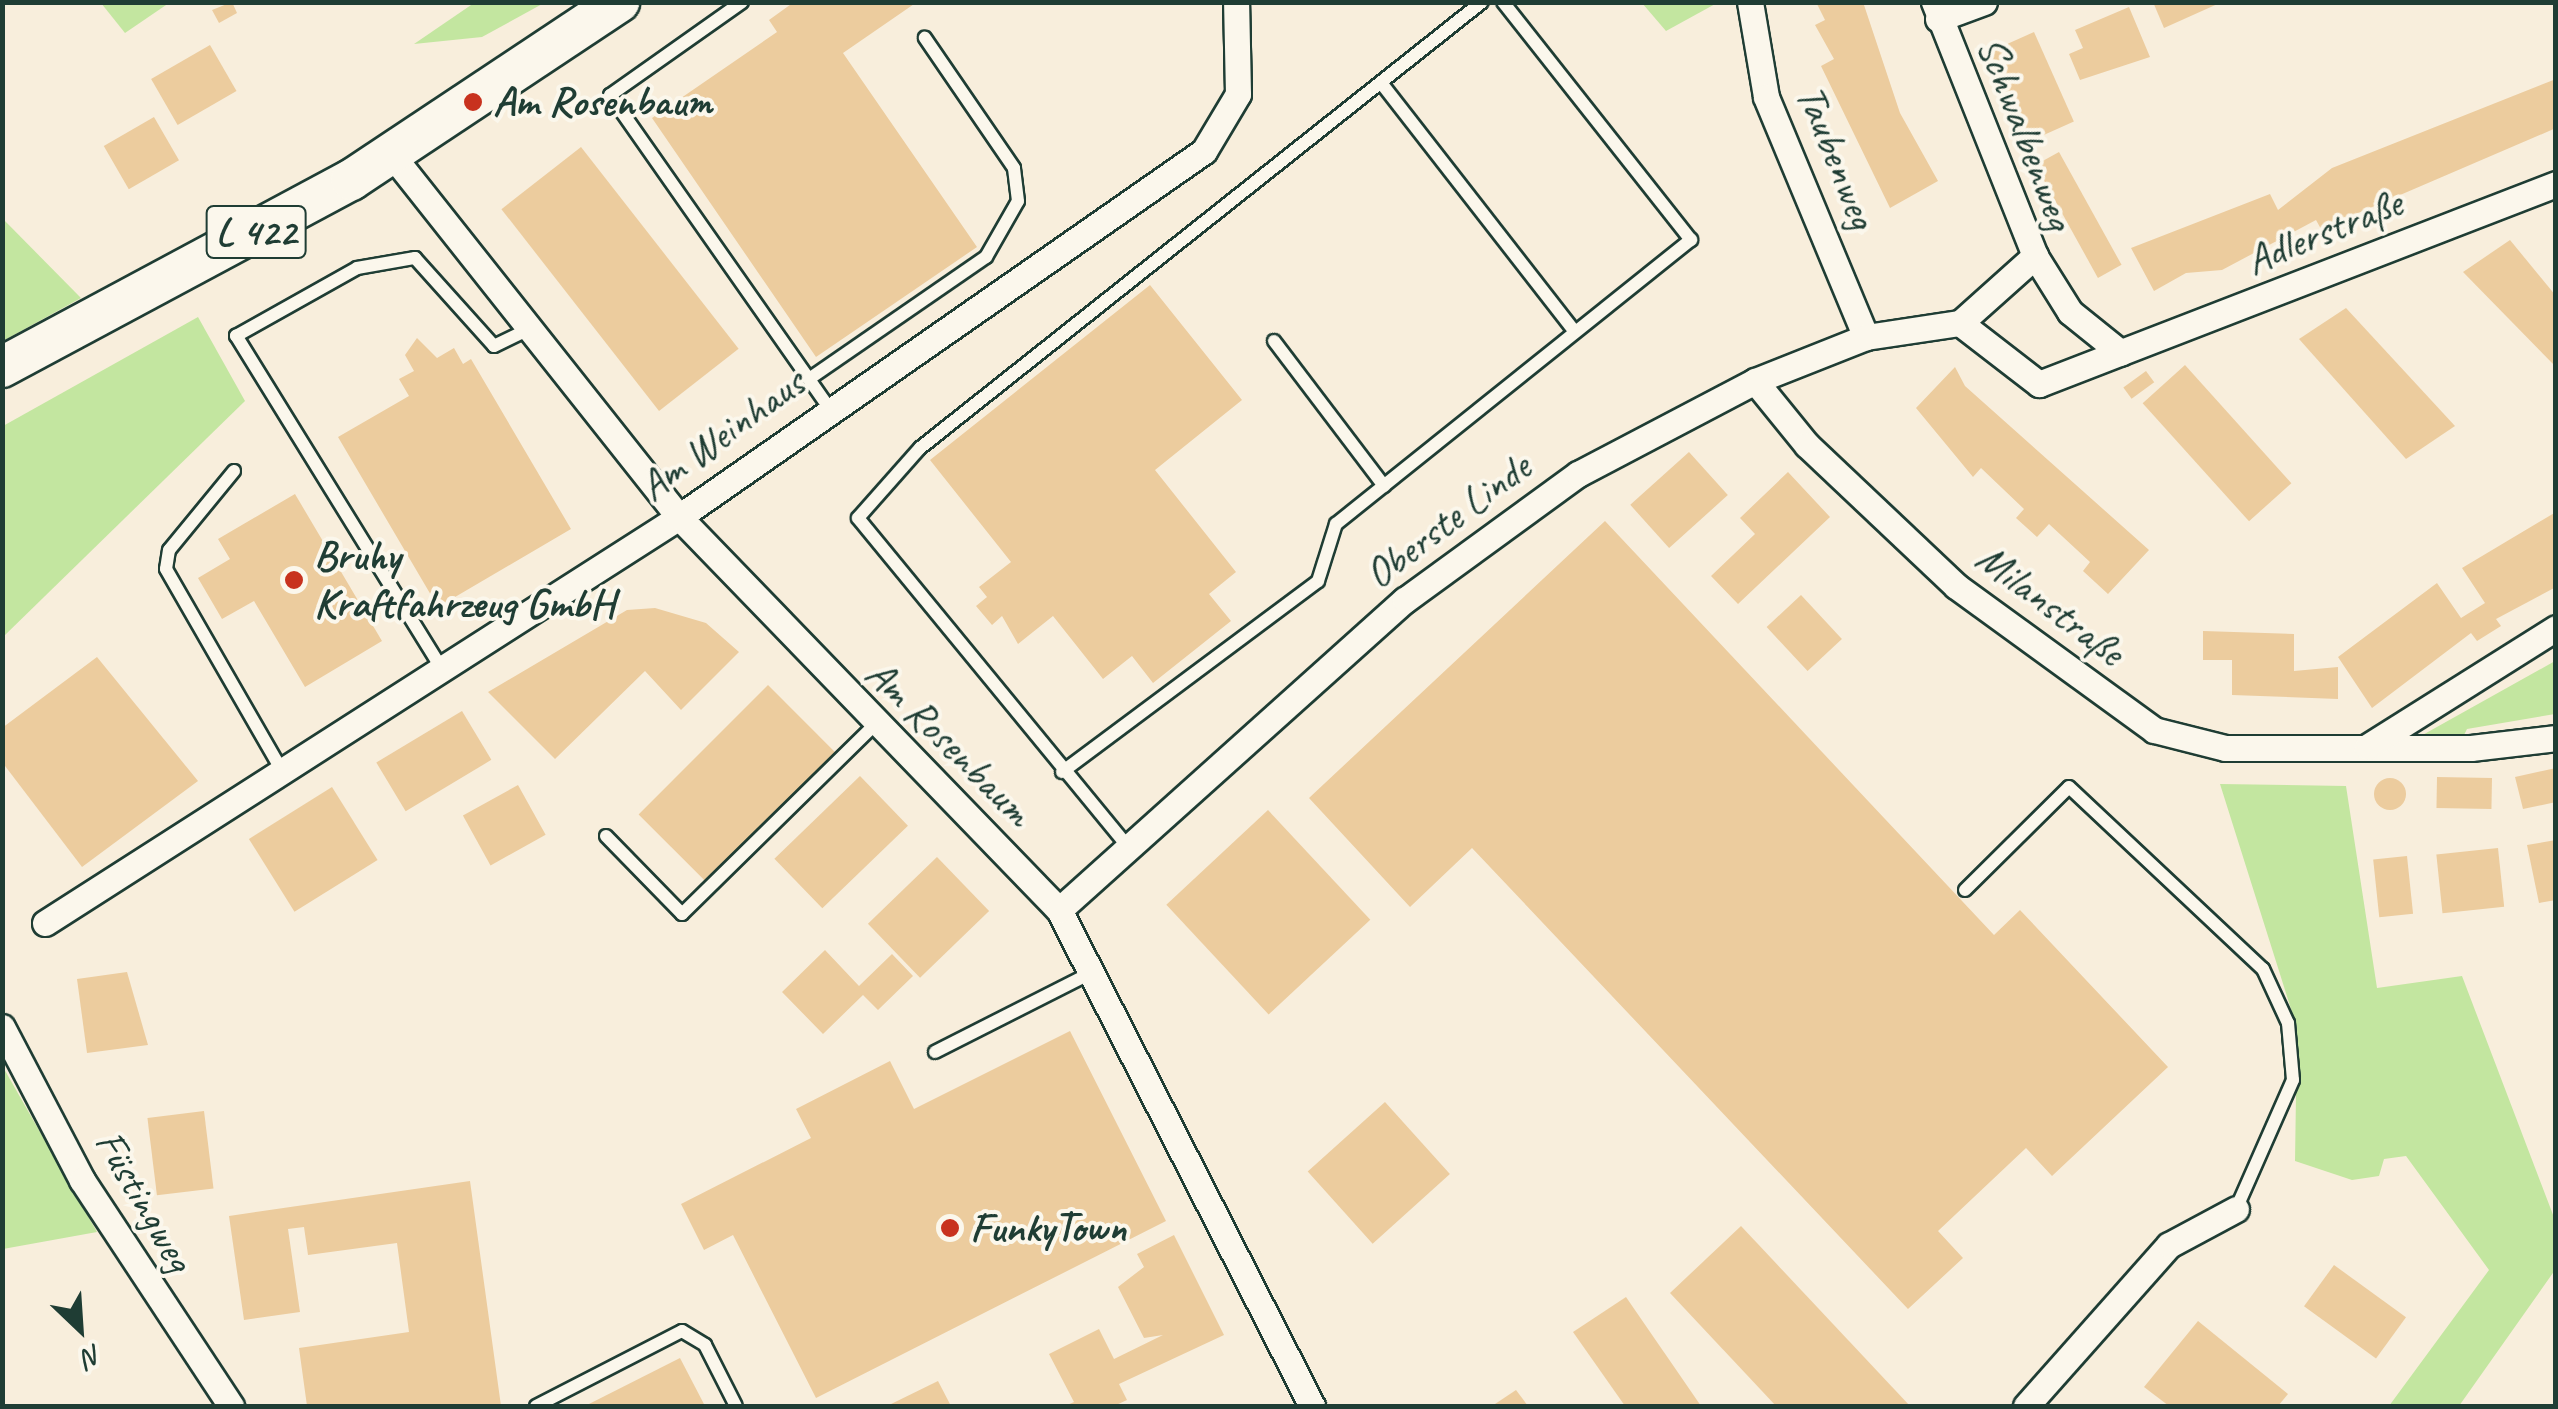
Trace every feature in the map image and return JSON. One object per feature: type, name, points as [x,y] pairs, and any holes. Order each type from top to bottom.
[{"type":"main road","name":"L 422","points":[[2,367],[392,155],[619,2]]},
{"type":"street","name":"Am Weinhaus","points":[[45,924],[679,517],[828,408],[1204,151],[1238,94],[1236,2]]},
{"type":"street","name":"Taubenweg","points":[[1750,2],[1766,98],[1866,337]]},
{"type":"street","points":[[1936,11],[1984,2]]},
{"type":"street","name":"Schwalbenweg","points":[[1936,11],[2034,256],[1960,323]]},
{"type":"street","name":"Am Rosenbaum","points":[[392,155],[679,517],[873,726],[1060,910],[1312,1406]]},
{"type":"street","name":"Adlerstraße","points":[[1960,323],[2038,384],[2062,378],[2556,184]]},
{"type":"street","points":[[2034,256],[2070,312],[2121,353]]},
{"type":"street","name":"Oberste Linde","points":[[1060,910],[1405,600],[1524,510],[1755,381],[1866,337],[1960,323]]},
{"type":"street","name":"Milanstraße","points":[[1755,381],[1808,445],[1956,586],[2154,730],[2225,748],[2367,747],[2556,738]]},
{"type":"street","points":[[2367,747],[2556,628]]},
{"type":"street","name":"Füstingweg","points":[[2,1027],[82,1180],[231,1406]]},
{"type":"street","points":[[2026,1406],[2169,1245],[2236,1208]]},
{"type":"lane","points":[[742,2],[610,95],[828,408]]},
{"type":"lane","points":[[1130,850],[1062,772],[858,518],[920,448],[1482,2]]},
{"type":"lane","points":[[1062,772],[1318,581],[1336,524],[1691,240],[1503,2]]},
{"type":"lane","points":[[809,379],[986,257],[1018,201],[1014,168],[925,38]]},
{"type":"lane","points":[[1382,84],[1574,331]]},
{"type":"lane","points":[[442,668],[236,336],[357,268],[415,258],[494,346],[527,330]]},
{"type":"lane","points":[[1274,341],[1384,486]]},
{"type":"lane","points":[[234,471],[169,550],[166,568],[282,771]]},
{"type":"lane","points":[[606,836],[682,914],[873,726]]},
{"type":"lane","points":[[1965,890],[2068,787],[2263,969],[2288,1023],[2293,1080],[2236,1208]]},
{"type":"lane","points":[[935,1052],[1091,973]]},
{"type":"lane","points":[[536,1406],[682,1331],[705,1345],[736,1406]]},
{"type":"green space","points":[[101,3],[169,3],[125,33]]},
{"type":"green space","points":[[474,3],[544,3],[482,37],[414,44]]},
{"type":"green space","points":[[1642,3],[1717,3],[1666,31]]},
{"type":"green space","points":[[3,219],[81,298],[2,341]]},
{"type":"green space","points":[[198,317],[245,401],[3,637],[3,426]]},
{"type":"green space","points":[[2555,661],[2555,714],[2467,729],[2462,739],[2419,737]]},
{"type":"green space","points":[[2220,784],[2346,786],[2377,988],[2462,976],[2555,1220],[2555,1270],[2459,1406],[2389,1406],[2489,1270],[2406,1156],[2384,1159],[2379,1176],[2352,1180],[2295,1161],[2297,1028]]},
{"type":"green space","points":[[3,1067],[97,1232],[3,1249]]},
{"type":"building","points":[[232,2],[237,13],[219,23],[212,10]]},
{"type":"building","points":[[794,2],[917,2],[843,53],[977,247],[816,357],[652,118],[777,32],[769,20]]},
{"type":"building","points":[[1816,2],[1863,2],[1900,113],[1938,181],[1890,208],[1821,66],[1834,59],[1815,25],[1825,20]]},
{"type":"building","points":[[2153,2],[2222,2],[2164,28]]},
{"type":"building","points":[[2129,7],[2150,57],[2080,80],[2069,54],[2083,48],[2075,30]]},
{"type":"building","points":[[2034,32],[2074,122],[2026,143],[1986,53]]},
{"type":"building","points":[[210,45],[236,91],[178,125],[151,79]]},
{"type":"building","points":[[2556,79],[2556,128],[2321,229],[2316,220],[2222,270],[2186,273],[2154,291],[2131,248],[2270,194],[2278,210],[2332,168]]},
{"type":"building","points":[[154,117],[179,160],[129,189],[104,146]]},
{"type":"building","points":[[581,147],[739,349],[659,411],[501,209]]},
{"type":"building","points":[[2059,152],[2122,265],[2098,278],[2035,165]]},
{"type":"building","points":[[2510,240],[2556,296],[2556,367],[2463,272]]},
{"type":"building","points":[[1150,285],[1242,400],[1155,470],[1236,572],[1209,594],[1231,621],[1153,683],[1132,656],[1103,679],[1053,616],[1018,644],[1002,616],[992,625],[976,606],[987,597],[979,587],[1011,562],[930,460]]},
{"type":"building","points":[[2346,308],[2455,426],[2406,459],[2299,339]]},
{"type":"building","points":[[417,338],[437,358],[454,348],[463,364],[471,359],[571,529],[438,607],[338,437],[409,396],[399,379],[414,371],[405,355]]},
{"type":"building","points":[[2185,365],[2291,483],[2249,521],[2143,403]]},
{"type":"building","points":[[1955,367],[1965,386],[2149,550],[2108,594],[2083,571],[2090,562],[2049,524],[2037,537],[2016,518],[2024,509],[1981,468],[1973,477],[1916,408]]},
{"type":"building","points":[[2146,371],[2154,382],[2132,399],[2123,387]]},
{"type":"building","points":[[1689,452],[1728,495],[1669,548],[1630,505]]},
{"type":"building","points":[[1788,472],[1830,517],[1738,604],[1711,576],[1755,534],[1740,518]]},
{"type":"building","name":"Bruhy Kraftfahrzeug GmbH","points":[[295,494],[382,641],[305,687],[254,601],[222,619],[198,578],[230,559],[218,539]]},
{"type":"building","points":[[2556,512],[2556,587],[2496,619],[2501,626],[2477,641],[2471,633],[2372,708],[2338,657],[2437,583],[2461,618],[2485,603],[2462,568]]},
{"type":"building","points":[[1605,521],[1994,935],[2020,910],[2168,1067],[2052,1176],[2026,1148],[1938,1231],[1963,1258],[1908,1309],[1472,848],[1410,907],[1309,798]]},
{"type":"building","points":[[1801,595],[1842,639],[1808,671],[1767,627]]},
{"type":"building","points":[[655,608],[706,623],[739,652],[681,710],[645,671],[555,759],[488,692],[627,610]]},
{"type":"building","points":[[2203,631],[2294,634],[2294,671],[2338,667],[2338,699],[2232,695],[2232,660],[2203,660]]},
{"type":"building","points":[[97,657],[198,781],[82,867],[2,762],[2,728]]},
{"type":"building","points":[[768,685],[836,753],[706,882],[639,814]]},
{"type":"building","points":[[462,711],[491,760],[406,811],[376,763]]},
{"type":"building","points":[[2556,768],[2556,802],[2523,809],[2515,777]]},
{"type":"building","points":[[860,776],[908,826],[822,908],[774,859]]},
{"type":"building","points":[[2437,777],[2492,778],[2491,809],[2436,808]]},
{"type":"building","points":[[2390,778],[2402,782],[2406,794],[2402,806],[2390,810],[2378,806],[2374,794],[2378,782]]},
{"type":"building","points":[[518,785],[546,835],[491,865],[463,816]]},
{"type":"building","points":[[332,787],[378,860],[294,912],[249,839]]},
{"type":"building","points":[[1268,810],[1370,920],[1269,1015],[1166,905]]},
{"type":"building","points":[[2556,840],[2556,900],[2539,903],[2527,845]]},
{"type":"building","points":[[2498,848],[2504,907],[2443,913],[2436,854]]},
{"type":"building","points":[[2407,856],[2413,914],[2379,917],[2373,860]]},
{"type":"building","points":[[937,857],[989,911],[920,978],[868,924]]},
{"type":"building","points":[[825,950],[859,986],[892,954],[913,976],[878,1010],[863,995],[823,1034],[782,992]]},
{"type":"building","points":[[127,972],[148,1045],[87,1053],[77,979]]},
{"type":"building","name":"FunkyTown","points":[[1070,1031],[1166,1221],[816,1398],[733,1235],[704,1250],[681,1204],[811,1138],[796,1109],[890,1061],[914,1109]]},
{"type":"building","points":[[1385,1102],[1450,1174],[1373,1244],[1308,1172]]},
{"type":"building","points":[[204,1111],[214,1188],[157,1195],[147,1118]]},
{"type":"building","points":[[470,1181],[501,1406],[307,1406],[299,1348],[409,1332],[397,1243],[308,1255],[304,1227],[288,1229],[300,1312],[244,1320],[229,1216]]},
{"type":"building","points":[[1741,1226],[1910,1406],[1776,1406],[1670,1293]]},
{"type":"building","points":[[1174,1235],[1224,1335],[1119,1384],[1127,1400],[1114,1406],[1065,1406],[1074,1402],[1049,1354],[1099,1329],[1114,1359],[1163,1335],[1144,1338],[1118,1287],[1144,1267],[1137,1254]]},
{"type":"building","points":[[2334,1265],[2406,1317],[2376,1359],[2304,1306]]},
{"type":"building","points":[[1626,1297],[1701,1406],[1625,1406],[1573,1332]]},
{"type":"building","points":[[2198,1321],[2288,1394],[2278,1406],[2169,1406],[2144,1387]]},
{"type":"building","points":[[680,1358],[705,1406],[585,1406]]},
{"type":"building","points":[[938,1381],[951,1406],[887,1406]]},
{"type":"building","points":[[1516,1390],[1528,1406],[1492,1406]]},
{"type":"place","name":"Am Rosenbaum","points":[[473,102]]},
{"type":"place","name":"Bruhy Kraftfahrzeug GmbH","points":[[294,580]]},
{"type":"place","name":"FunkyTown","points":[[950,1228]]}]
